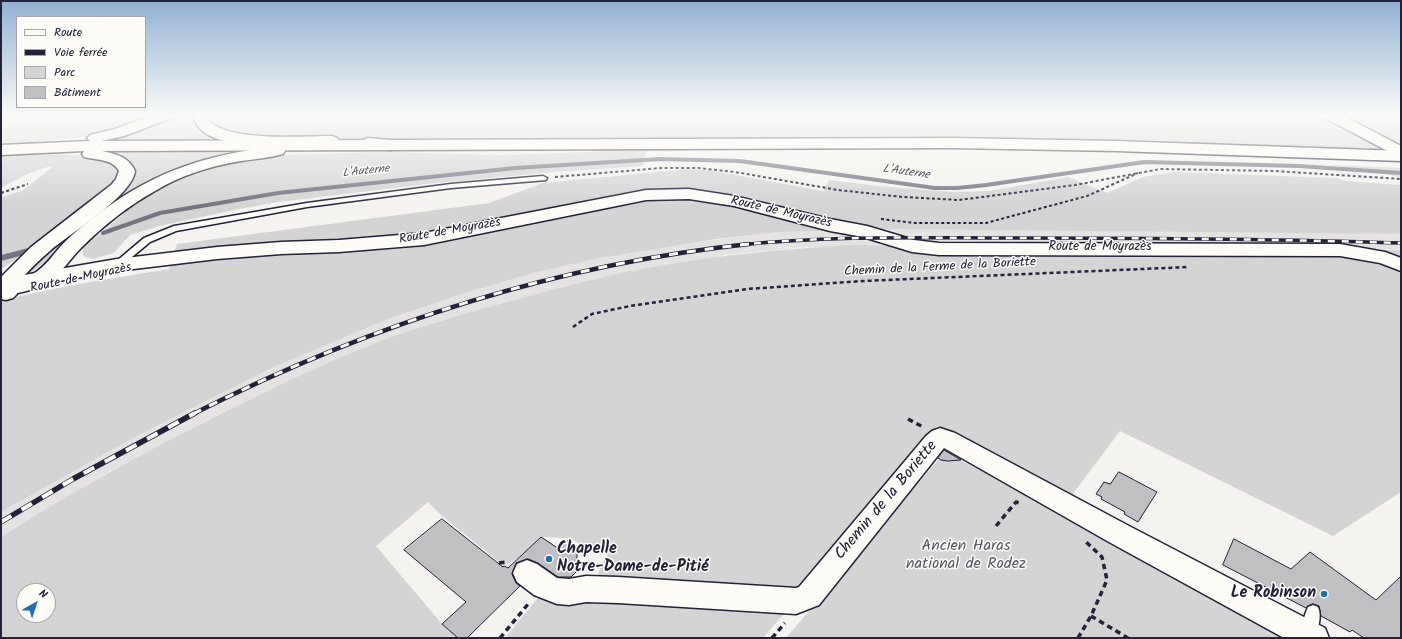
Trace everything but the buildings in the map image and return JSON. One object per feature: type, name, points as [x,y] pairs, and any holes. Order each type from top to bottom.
[{"type":"main road","points":[[43,148],[54,146]]},
{"type":"main road","points":[[1,150],[43,148],[295,146]]},
{"type":"main road","points":[[3,287],[27,284],[44,276],[70,248],[133,197],[177,173],[213,161],[241,155],[282,151],[501,149],[511,146]]},
{"type":"main road","points":[[1105,146],[1401,156]]},
{"type":"main road","points":[[1389,146],[1401,152]]},
{"type":"main road","points":[[1,154],[99,154],[112,157],[122,163],[126,169],[126,176],[118,188],[88,214],[37,252],[3,287]]},
{"type":"main road","name":"Route de Moyrazès","points":[[44,276],[117,265],[249,250],[339,246],[424,238],[646,195],[689,194],[734,201],[830,225],[867,232],[912,246],[939,249],[1340,250],[1385,258],[1401,265]]},
{"type":"main road","name":"Route de Moyrazès","points":[[3,287],[101,276],[162,261]]},
{"type":"street","name":"Chemin de la Boriette","points":[[535,579],[558,591],[569,592],[586,589],[618,590],[796,601],[809,596],[940,437],[947,439],[1112,530],[1312,628]]},
{"type":"lane","points":[[117,265],[147,240],[174,229],[307,205],[451,186],[543,178]]},
{"type":"path","points":[[543,178],[661,168],[698,168],[735,172],[838,190],[903,197],[959,200],[1075,185],[1160,169],[1275,171],[1401,179]]},
{"type":"path","points":[[876,218],[915,223],[986,223],[1087,196],[1144,171]]},
{"type":"path","points":[[1,193],[28,184]]},
{"type":"path","name":"Chemin de la Ferme de la Boriette","points":[[573,327],[592,314],[630,306],[747,289],[870,281],[1197,267]]},
{"type":"path","points":[[996,526],[1016,502],[1023,505]]},
{"type":"path","points":[[1078,638],[1091,616],[1107,580],[1102,557],[1082,538]]},
{"type":"path","points":[[500,638],[535,579]]},
{"type":"path","points":[[1091,616],[1128,638]]},
{"type":"shaded area","points":[[891,229],[1387,233],[1401,234],[1401,250],[1337,246],[919,243],[793,248],[725,255],[500,304],[432,323],[358,350],[209,419],[109,472],[1,537],[1,512],[135,437],[274,367],[388,319],[462,294],[537,272],[658,247],[779,232]]},
{"type":"green space","points":[[1246,146],[1401,146],[1401,152]]},
{"type":"green space","points":[[251,150],[197,163],[59,250],[27,276],[22,277],[24,270],[127,187],[133,178],[133,168],[121,154],[109,151]]},
{"type":"green space","points":[[647,150],[643,166],[555,172],[436,183],[278,202],[239,209],[160,226],[130,235],[114,253],[93,259],[83,256],[83,248],[141,199],[156,189],[197,169],[273,155],[384,152],[501,155]]},
{"type":"green space","points":[[76,155],[103,159],[113,165],[119,178],[17,259],[1,269],[1,198],[24,190],[52,167],[35,171],[1,188],[1,156]]},
{"type":"green space","points":[[1330,165],[1401,168],[1401,177]]},
{"type":"green space","points":[[688,169],[713,171],[823,191],[829,180],[878,186],[953,192],[989,191],[1068,177],[1107,193],[1143,177],[1175,172],[1336,178],[1346,181],[1401,185],[1401,234],[891,229],[779,232],[716,239],[600,258],[537,272],[462,294],[388,319],[274,367],[135,437],[1,512],[1,300],[78,284],[169,269],[177,244],[489,203],[543,183]]},
{"type":"green space","points":[[853,245],[1401,250],[1401,492],[1333,536],[1120,431],[1069,499],[937,426],[808,583],[797,589],[606,579],[598,576],[600,566],[608,555],[567,538],[541,537],[520,557],[504,566],[440,514],[428,502],[376,546],[442,624],[458,638],[1,638],[1,537],[131,460],[198,425],[323,365],[377,342],[435,322],[581,282],[631,271],[699,259]]},
{"type":"green space","name":"Ancien Haras national de Rodez","points":[[938,445],[957,454],[956,458],[1058,510],[1296,638],[786,638],[939,459],[936,456]]},
{"type":"green space","points":[[619,596],[789,608],[763,638],[505,638],[538,598],[598,604]]},
{"type":"waterway","name":"L'Auterne","points":[[103,233],[160,213],[278,193],[515,168],[660,159],[740,161],[935,188],[957,188],[986,185],[1144,162],[1299,166],[1401,173]]},
{"type":"waterway","name":"L'Auterne","points":[[1,258],[32,250]]},
{"type":"railway","points":[[745,245],[844,238],[1112,238],[1401,243]]},
{"type":"railway","points":[[745,245],[749,244]]},
{"type":"railway","points":[[740,245],[745,245]]},
{"type":"railway","points":[[194,413],[259,382],[326,353],[394,327],[463,304],[533,284],[604,267],[676,254],[745,245]]},
{"type":"railway","points":[[1,522],[73,479],[194,413]]},
{"type":"place","name":"Chapelle Notre-Dame-de-Pitié","points":[[549,559]]},
{"type":"place","name":"Le Robinson","points":[[1324,594]]}]
